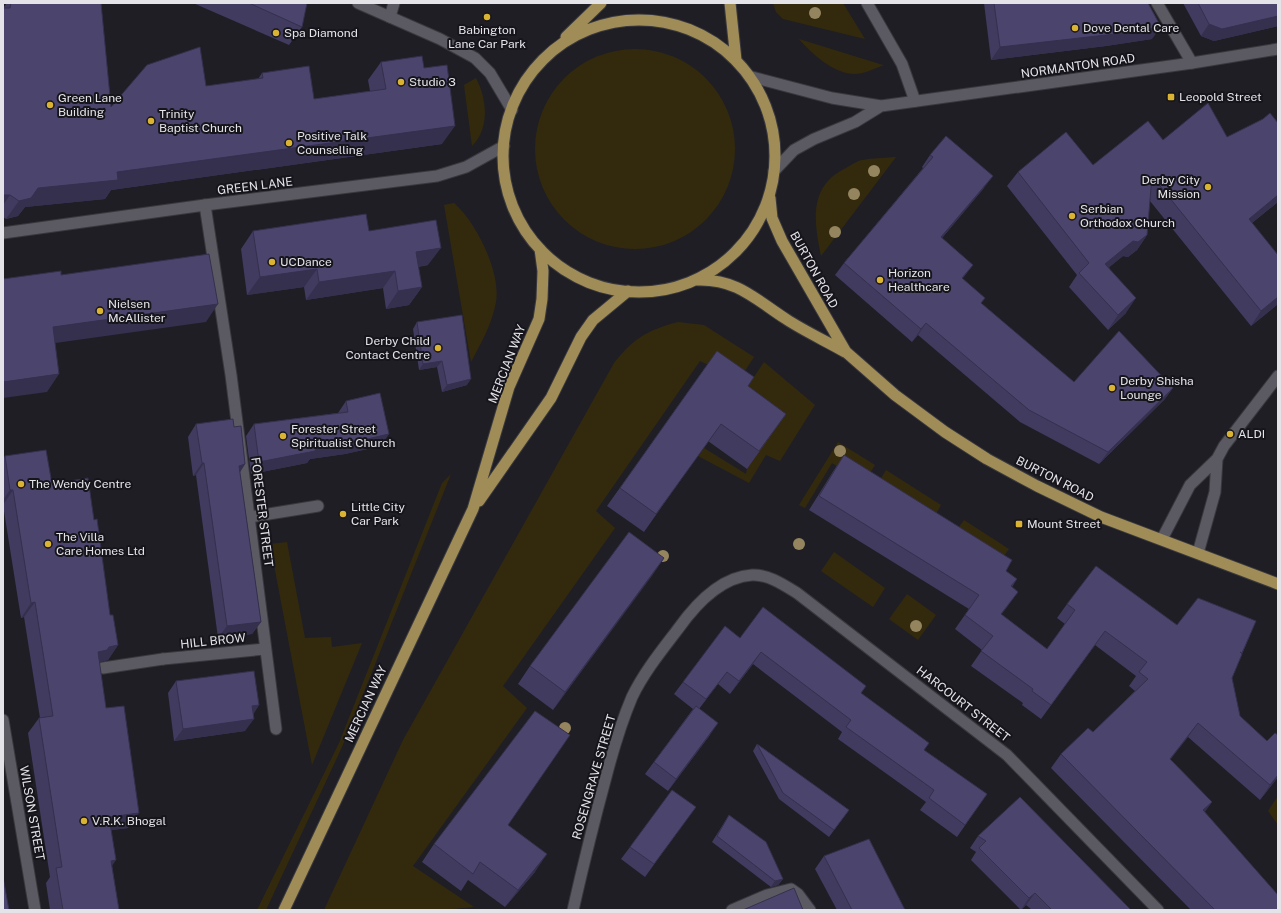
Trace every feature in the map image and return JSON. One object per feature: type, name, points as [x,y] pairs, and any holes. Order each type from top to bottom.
[{"type":"main road","points":[[556,48],[587,30],[604,24],[639,20],[657,21],[692,30],[708,38],[736,60],[752,77],[764,102],[771,124],[775,147],[774,171],[770,195],[758,222],[743,244],[720,265],[695,280],[673,288],[651,292],[628,291],[600,286],[562,268],[540,249],[521,223],[514,209],[505,178],[504,146],[512,110],[518,96],[534,69],[601,3]]},
{"type":"main road","points":[[730,3],[736,60]]},
{"type":"main road","name":"BURTON ROAD","points":[[770,195],[772,218],[782,241],[846,352]]},
{"type":"main road","name":"MERCIAN WAY","points":[[284,910],[473,509],[510,387],[538,319],[542,292],[540,249]]},
{"type":"main road","name":"BURTON ROAD","points":[[695,280],[711,280],[733,284],[768,305],[786,319],[846,352],[903,401],[946,432],[987,459],[1037,486],[1101,517],[1278,584]]},
{"type":"main road","name":"MERCIAN WAY","points":[[473,509],[551,398],[581,337],[593,320],[628,291]]},
{"type":"street","points":[[358,3],[475,58],[490,73],[512,110]]},
{"type":"street","points":[[390,17],[394,3]]},
{"type":"street","points":[[868,3],[902,64],[915,101]]},
{"type":"street","points":[[1157,3],[1192,63]]},
{"type":"street","name":"NORMANTON ROAD","points":[[752,77],[832,98],[881,106],[1278,50]]},
{"type":"street","name":"NORMANTON ROAD","points":[[774,171],[794,150],[814,139],[855,122],[881,106]]},
{"type":"street","name":"GREEN LANE","points":[[3,234],[205,205],[437,176],[466,167],[504,146]]},
{"type":"street","name":"FORESTER STREET","points":[[205,205],[231,375],[276,728]]},
{"type":"street","points":[[1198,553],[1215,492],[1218,459],[1224,446],[1278,376]]},
{"type":"street","points":[[1162,540],[1190,485],[1218,459]]},
{"type":"street","points":[[250,517],[318,506]]},
{"type":"street","name":"HARCOURT STREET","points":[[720,588],[731,581],[752,575],[775,580],[796,593],[1006,755],[1158,910]]},
{"type":"street","name":"ROSENGRAVE STREET","points":[[572,910],[593,822],[620,728],[633,695],[651,665],[691,610],[705,596],[720,588]]},
{"type":"street","name":"HILL BROW","points":[[103,668],[163,659],[266,649]]},
{"type":"street","name":"WILSON STREET","points":[[3,720],[35,910]]},
{"type":"street","points":[[732,910],[767,895],[791,889],[798,894],[810,910]]},
{"type":"shaded area","points":[[773,3],[843,3],[865,39],[783,19],[776,12]]},
{"type":"shaded area","points":[[799,39],[884,65],[861,73],[845,73],[823,61]]},
{"type":"shaded area","points":[[635,49],[654,51],[673,57],[690,66],[706,78],[718,94],[727,111],[733,130],[735,149],[733,168],[727,187],[718,204],[706,220],[690,232],[673,241],[654,247],[635,249],[616,247],[597,241],[580,232],[564,220],[552,204],[543,187],[537,168],[535,149],[537,130],[543,111],[552,94],[564,78],[580,66],[597,57],[616,51]]},
{"type":"shaded area","points":[[476,78],[483,95],[485,113],[482,131],[472,146],[464,85]]},
{"type":"shaded area","points":[[896,157],[821,256],[816,218],[820,195],[825,185],[834,176],[858,161]]},
{"type":"shaded area","points":[[454,203],[471,222],[485,248],[495,277],[497,290],[492,318],[471,362],[444,205]]},
{"type":"shaded area","points":[[678,322],[704,325],[754,357],[739,380],[700,361],[596,511],[615,528],[503,686],[527,708],[413,866],[474,907],[443,910],[324,910],[403,740],[614,363],[634,342],[642,336],[658,328]]},
{"type":"shaded area","points":[[764,362],[815,405],[780,461],[766,455],[749,483],[698,456],[704,448],[746,474],[747,469],[736,404]]},
{"type":"shaded area","points":[[838,442],[875,465],[864,483],[832,463],[805,508],[799,505]]},
{"type":"shaded area","points":[[886,470],[941,505],[932,521],[876,486]]},
{"type":"shaded area","points":[[451,474],[342,747],[266,910],[257,910],[339,743],[442,483]]},
{"type":"shaded area","points":[[964,520],[1009,549],[999,563],[954,534]]},
{"type":"shaded area","points":[[287,542],[305,638],[331,637],[332,647],[362,643],[312,765],[270,544]]},
{"type":"shaded area","points":[[834,552],[885,588],[873,607],[821,571]]},
{"type":"shaded area","points":[[907,594],[936,615],[918,640],[889,619]]},
{"type":"shaded area","points":[[1278,796],[1278,825],[1268,811]]},
{"type":"building","points":[[11,3],[101,3],[111,107],[147,65],[200,47],[206,86],[263,78],[262,73],[309,66],[314,99],[386,89],[381,62],[422,56],[424,68],[447,65],[455,126],[117,172],[118,180],[38,188],[31,198],[19,201],[10,195],[3,195],[3,8],[10,8]]},
{"type":"building","points":[[249,3],[307,3],[302,27]]},
{"type":"building","points":[[994,3],[1148,3],[1161,27],[1115,34],[1000,47]]},
{"type":"building","points":[[1198,3],[1278,3],[1278,16],[1222,29],[1209,24]]},
{"type":"building","points":[[1208,103],[1227,137],[1263,119],[1270,113],[1278,123],[1278,195],[1249,219],[1278,255],[1278,297],[1261,311],[1152,176],[1147,235],[1138,242],[1133,241],[1105,264],[1136,298],[1118,315],[1079,273],[1089,263],[1018,172],[1066,132],[1093,165],[1148,121],[1163,140]]},
{"type":"building","points":[[946,136],[993,176],[941,237],[973,265],[962,278],[985,298],[981,303],[1074,382],[1119,331],[1173,388],[1108,452],[1029,410],[926,323],[921,329],[844,263],[933,157],[930,155]]},
{"type":"building","points":[[366,214],[369,231],[436,220],[441,248],[416,252],[422,287],[398,291],[395,271],[319,282],[317,269],[260,277],[253,231]]},
{"type":"building","points":[[209,254],[218,304],[53,327],[59,374],[3,382],[3,279],[61,271],[61,275]]},
{"type":"building","name":"Derby Child Contact Centre","points":[[462,315],[471,379],[447,385],[442,361],[423,364],[417,322]]},
{"type":"building","points":[[717,351],[754,377],[748,386],[786,414],[759,451],[721,424],[656,514],[620,488]]},
{"type":"building","points":[[380,393],[389,434],[354,442],[317,447],[315,451],[259,462],[254,424],[348,412],[346,401]]},
{"type":"building","points":[[233,419],[234,427],[241,426],[245,464],[239,466],[261,622],[227,626],[204,463],[202,463],[196,424]]},
{"type":"building","points":[[46,450],[52,484],[88,478],[94,520],[97,519],[110,615],[113,615],[118,645],[98,652],[106,708],[124,706],[139,813],[109,817],[116,860],[111,861],[119,910],[63,910],[56,868],[62,867],[39,718],[53,716],[35,602],[31,603],[13,490],[10,490],[5,456]]},
{"type":"building","points":[[844,455],[1012,560],[1006,571],[1017,579],[1011,586],[1018,592],[1001,614],[1047,649],[1075,610],[1067,604],[1096,566],[1177,625],[1198,598],[1256,621],[1242,653],[1240,652],[1242,654],[1232,678],[1240,716],[1267,741],[1275,733],[1278,735],[1278,775],[1270,785],[1198,723],[1170,759],[1212,802],[1203,810],[1278,895],[1278,910],[1215,910],[1061,754],[1088,728],[1093,732],[1148,679],[1139,672],[1147,662],[1105,631],[1051,705],[1032,691],[1033,689],[981,651],[993,636],[965,615],[979,595],[819,496]]},
{"type":"building","points":[[629,532],[664,558],[565,692],[530,666]]},
{"type":"building","points":[[763,607],[866,686],[861,693],[929,743],[924,750],[987,794],[965,825],[929,798],[934,790],[846,727],[851,720],[761,652],[739,681],[727,672],[706,699],[683,682],[725,626],[740,638]]},
{"type":"building","points":[[254,671],[259,705],[252,706],[254,719],[183,729],[176,681]]},
{"type":"building","points":[[696,706],[718,723],[676,779],[654,762]]},
{"type":"building","points":[[535,711],[570,735],[508,825],[547,854],[518,890],[480,862],[473,874],[434,844]]},
{"type":"building","points":[[757,744],[849,810],[834,830],[783,793]]},
{"type":"building","points":[[672,790],[696,807],[654,864],[630,847]]},
{"type":"building","points":[[1020,797],[1131,910],[1052,910],[1035,893],[1029,898],[979,848],[986,841],[978,836]]},
{"type":"building","points":[[729,815],[766,842],[783,879],[775,881],[717,836]]},
{"type":"building","points":[[869,839],[905,910],[852,910],[824,856]]},
{"type":"building","points":[[3,877],[9,910],[3,910]]},
{"type":"building","points":[[794,888],[803,910],[743,910]]},
{"type":"place","name":"Babington Lane Car Park","points":[[487,17]]},
{"type":"place","name":"Dove Dental Care","points":[[1075,28]]},
{"type":"place","name":"Spa Diamond","points":[[276,33]]},
{"type":"place","name":"Studio 3","points":[[401,82]]},
{"type":"place","name":"Leopold Street","points":[[1171,97]]},
{"type":"place","name":"Green Lane Building","points":[[50,105]]},
{"type":"place","name":"Trinity Baptist Church","points":[[151,121]]},
{"type":"place","name":"Positive Talk Counselling","points":[[289,143]]},
{"type":"place","name":"Derby City Mission","points":[[1208,187]]},
{"type":"place","name":"Serbian Orthodox Church","points":[[1072,216]]},
{"type":"place","name":"UCDance","points":[[272,262]]},
{"type":"place","name":"Horizon Healthcare","points":[[880,280]]},
{"type":"place","name":"Nielsen McAllister","points":[[100,311]]},
{"type":"place","name":"Derby Child Contact Centre","points":[[438,348]]},
{"type":"place","name":"Derby Shisha Lounge","points":[[1112,388]]},
{"type":"place","name":"ALDI","points":[[1230,434]]},
{"type":"place","name":"Forester Street Spiritualist Church","points":[[283,436]]},
{"type":"place","name":"The Wendy Centre","points":[[21,484]]},
{"type":"place","name":"Little City Car Park","points":[[343,514]]},
{"type":"place","name":"Mount Street","points":[[1019,524]]},
{"type":"place","name":"The Villa Care Homes Ltd","points":[[48,544]]},
{"type":"place","name":"V.R.K. Bhogal","points":[[84,821]]}]
